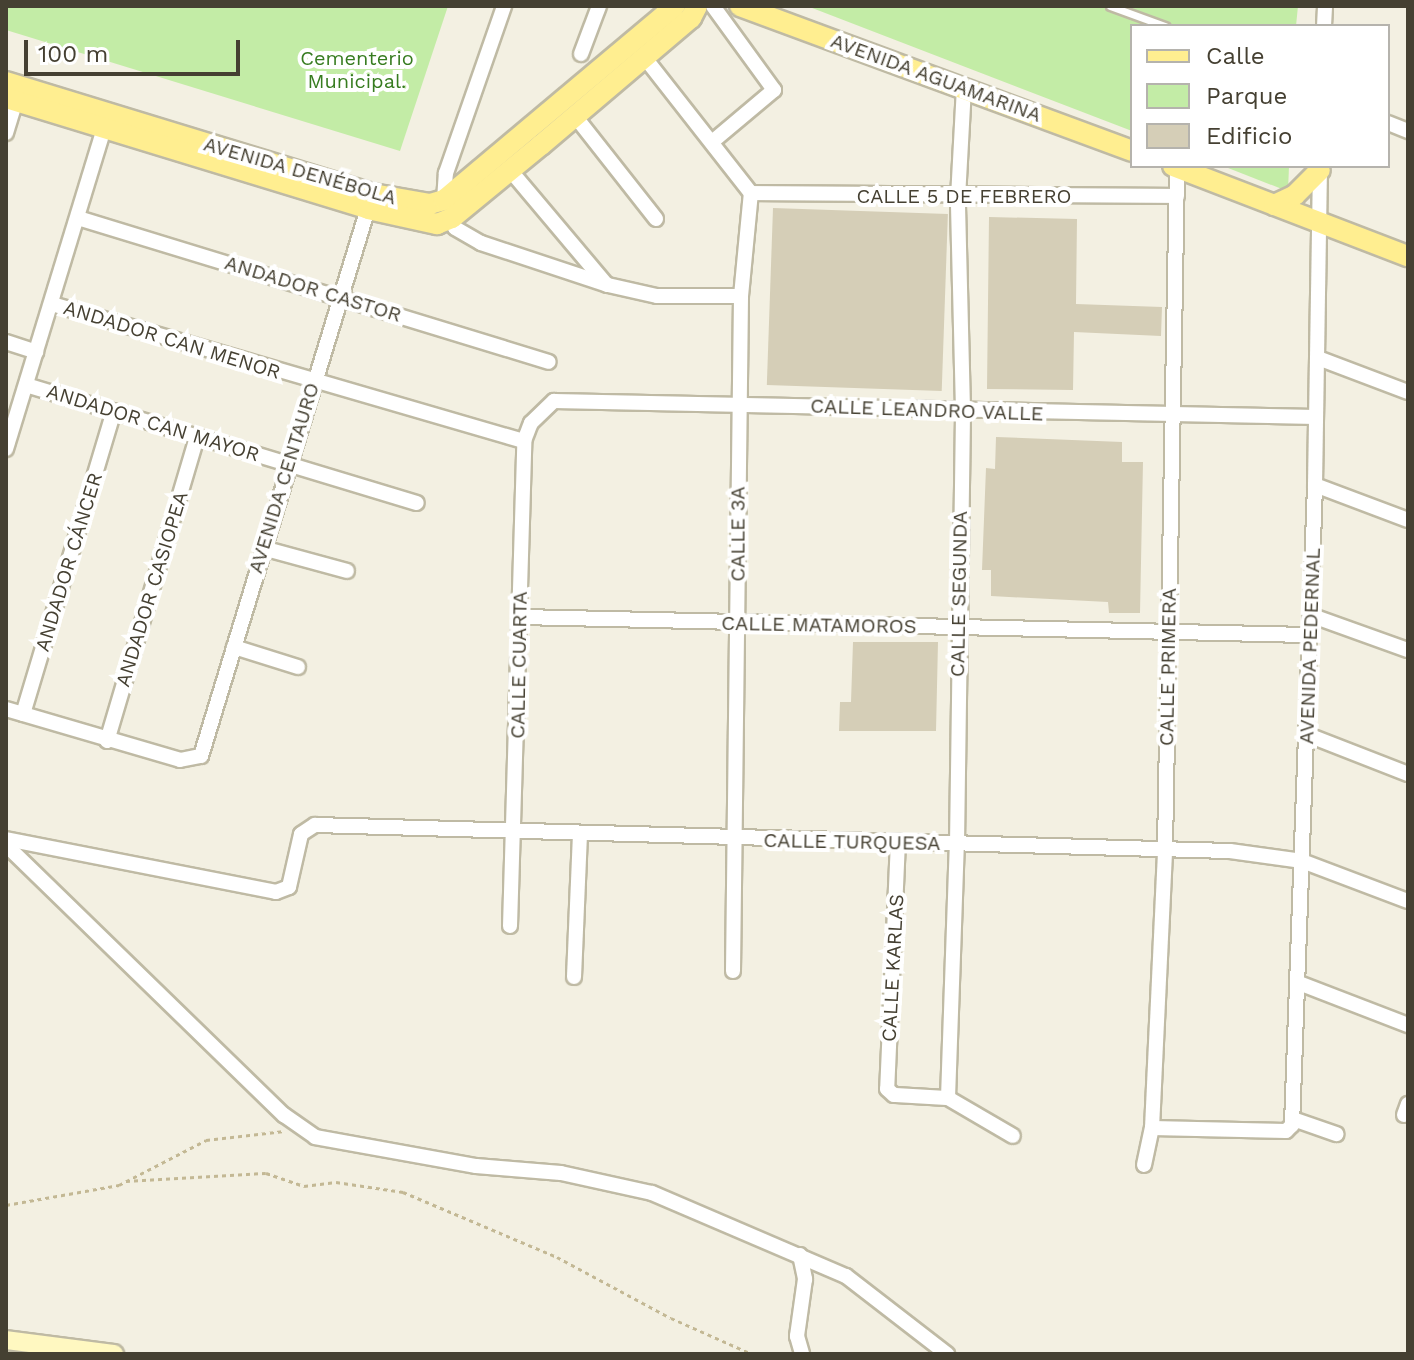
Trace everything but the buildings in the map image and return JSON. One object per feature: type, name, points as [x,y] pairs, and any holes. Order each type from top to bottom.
[{"type":"main road","points":[[448,209],[675,6]]},
{"type":"main road","points":[[448,209],[510,170],[645,58],[697,6]]},
{"type":"main road","name":"AVENIDA AGUAMARINA","points":[[740,6],[1130,150]]},
{"type":"main road","name":"AVENIDA DENÉBOLA","points":[[6,82],[106,121]]},
{"type":"main road","name":"AVENIDA DENÉBOLA","points":[[11,99],[106,121],[370,202],[430,204],[448,209]]},
{"type":"main road","points":[[1178,168],[1408,256]]},
{"type":"main road","points":[[1274,205],[1295,195],[1320,168]]},
{"type":"main road","points":[[6,1340],[72,1352],[114,1354]]},
{"type":"street","points":[[504,6],[446,173],[448,209],[455,228],[481,243],[608,285],[657,296],[741,296]]},
{"type":"street","points":[[581,54],[599,6]]},
{"type":"street","points":[[712,142],[774,90],[713,6]]},
{"type":"street","points":[[645,58],[751,193]]},
{"type":"street","name":"CALLE SEGUNDA","points":[[948,1098],[957,844],[957,628],[963,410],[958,198],[964,88]]},
{"type":"street","points":[[6,133],[11,99]]},
{"type":"street","points":[[575,116],[656,219]]},
{"type":"street","points":[[6,449],[106,121]]},
{"type":"street","name":"CALLE PRIMERA","points":[[1144,1165],[1152,1128],[1165,849],[1174,417],[1175,168]]},
{"type":"street","name":"AVENIDA PEDERNAL","points":[[1293,1122],[1308,735],[1320,168]]},
{"type":"street","points":[[510,170],[608,285]]},
{"type":"street","name":"CALLE 5 DE FEBRERO","points":[[751,193],[958,198],[1177,196]]},
{"type":"street","name":"CALLE 3A","points":[[733,971],[741,296],[751,193]]},
{"type":"street","name":"AVENIDA CENTAURO","points":[[107,741],[196,761],[206,748],[338,297],[370,202]]},
{"type":"street","name":"ANDADOR CASTOR","points":[[78,218],[548,362]]},
{"type":"street","name":"ANDADOR CAN MENOR","points":[[52,304],[524,441]]},
{"type":"street","points":[[6,342],[36,352]]},
{"type":"street","points":[[1318,358],[1408,392]]},
{"type":"street","name":"ANDADOR CAN MAYOR","points":[[26,385],[417,503]]},
{"type":"street","name":"CALLE LEANDRO VALLE","points":[[541,410],[570,399],[1174,417],[1316,417]]},
{"type":"street","name":"CALLE CUARTA","points":[[510,926],[524,441],[541,410]]},
{"type":"street","name":"ANDADOR CÁNCER","points":[[23,714],[114,411]]},
{"type":"street","name":"ANDADOR CASIOPEA","points":[[107,741],[197,437]]},
{"type":"street","points":[[1315,485],[1408,520]]},
{"type":"street","points":[[263,548],[347,571]]},
{"type":"street","points":[[1310,615],[1408,650]]},
{"type":"street","name":"CALLE MATAMOROS","points":[[520,617],[1310,635]]},
{"type":"street","points":[[234,647],[298,667]]},
{"type":"street","points":[[6,709],[107,741]]},
{"type":"street","points":[[1308,735],[1408,774]]},
{"type":"street","name":"CALLE TURQUESA","points":[[6,842],[266,891],[284,891],[294,879],[304,829],[315,825],[515,835],[1165,849],[1302,861],[1408,901]]},
{"type":"street","points":[[574,977],[580,836]]},
{"type":"street","name":"CALLE KARLAS","points":[[898,841],[890,1094],[948,1098]]},
{"type":"street","points":[[6,842],[304,1130],[332,1143],[409,1156],[615,1182],[800,1255],[878,1298],[947,1354]]},
{"type":"street","points":[[1299,983],[1408,1025]]},
{"type":"street","points":[[948,1098],[1013,1136]]},
{"type":"street","points":[[1152,1128],[1286,1131],[1293,1122],[1336,1134]]},
{"type":"street","points":[[800,1255],[805,1279],[797,1336],[802,1354]]},
{"type":"lane","points":[[1115,7],[1160,24]]},
{"type":"path","points":[[126,1181],[206,1140],[304,1130]]},
{"type":"path","points":[[6,1205],[74,1195],[126,1181],[266,1173],[304,1186],[336,1182],[403,1192],[557,1257],[671,1318],[752,1354]]},
{"type":"green space","name":"Cementerio Municipal.","points":[[6,6],[448,6],[400,151],[6,30]]},
{"type":"green space","points":[[807,6],[1298,6],[1296,24],[1130,24],[1130,130]]},
{"type":"green space","points":[[1228,168],[1289,168],[1287,191]]}]
